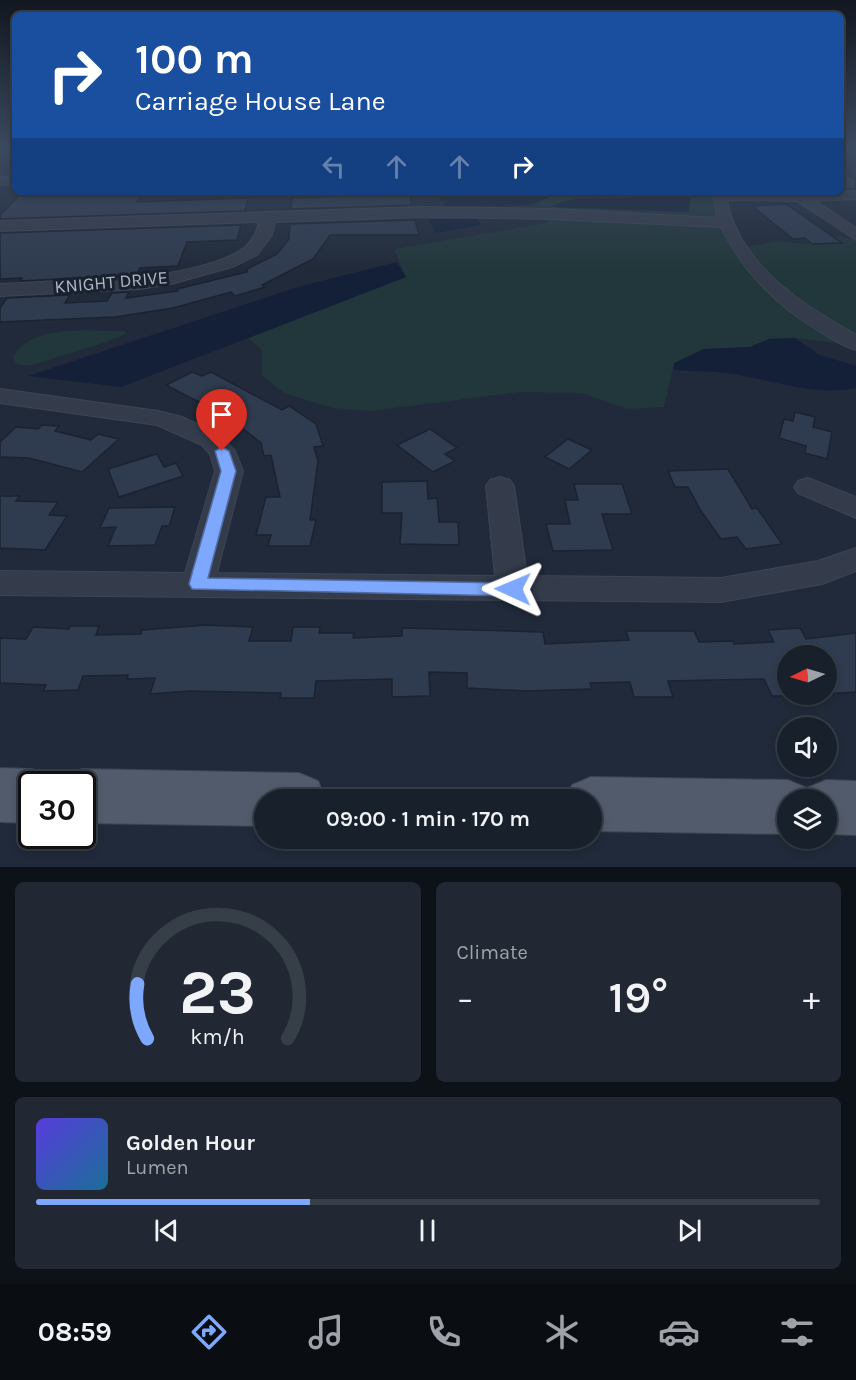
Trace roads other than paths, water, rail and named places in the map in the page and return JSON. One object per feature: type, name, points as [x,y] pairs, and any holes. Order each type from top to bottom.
[{"type":"main road","points":[[0,795],[18,796]]},
{"type":"main road","points":[[96,796],[254,799]]},
{"type":"main road","points":[[602,804],[777,807]]},
{"type":"main road","points":[[837,807],[856,808]]},
{"type":"street","points":[[719,195],[728,224],[749,265],[764,282],[802,312],[856,344]]},
{"type":"street","points":[[746,195],[800,197],[856,195]]},
{"type":"street","points":[[800,197],[856,235]]},
{"type":"street","points":[[0,226],[423,212],[506,213],[728,224]]},
{"type":"street","name":"KNIGHT DRIVE","points":[[0,290],[164,280],[226,263],[251,251],[264,235],[268,217]]},
{"type":"street","points":[[0,396],[158,418],[174,422],[211,440],[222,451],[229,471],[198,584]]},
{"type":"street","points":[[500,486],[513,589]]},
{"type":"street","points":[[808,487],[856,508]]},
{"type":"street","points":[[0,583],[721,590],[822,572],[856,559]]},
{"type":"water","points":[[440,195],[554,195],[531,205],[442,207],[446,202],[442,201]]},
{"type":"water","points":[[690,197],[689,212],[551,207],[579,199]]},
{"type":"water","points":[[477,218],[482,225],[436,233],[428,219]]},
{"type":"water","points":[[397,262],[406,277],[121,387],[28,376],[298,287]]},
{"type":"water","points":[[794,338],[820,355],[856,366],[856,388],[806,389],[741,375],[674,370],[674,363],[704,349],[750,347],[769,339]]}]
